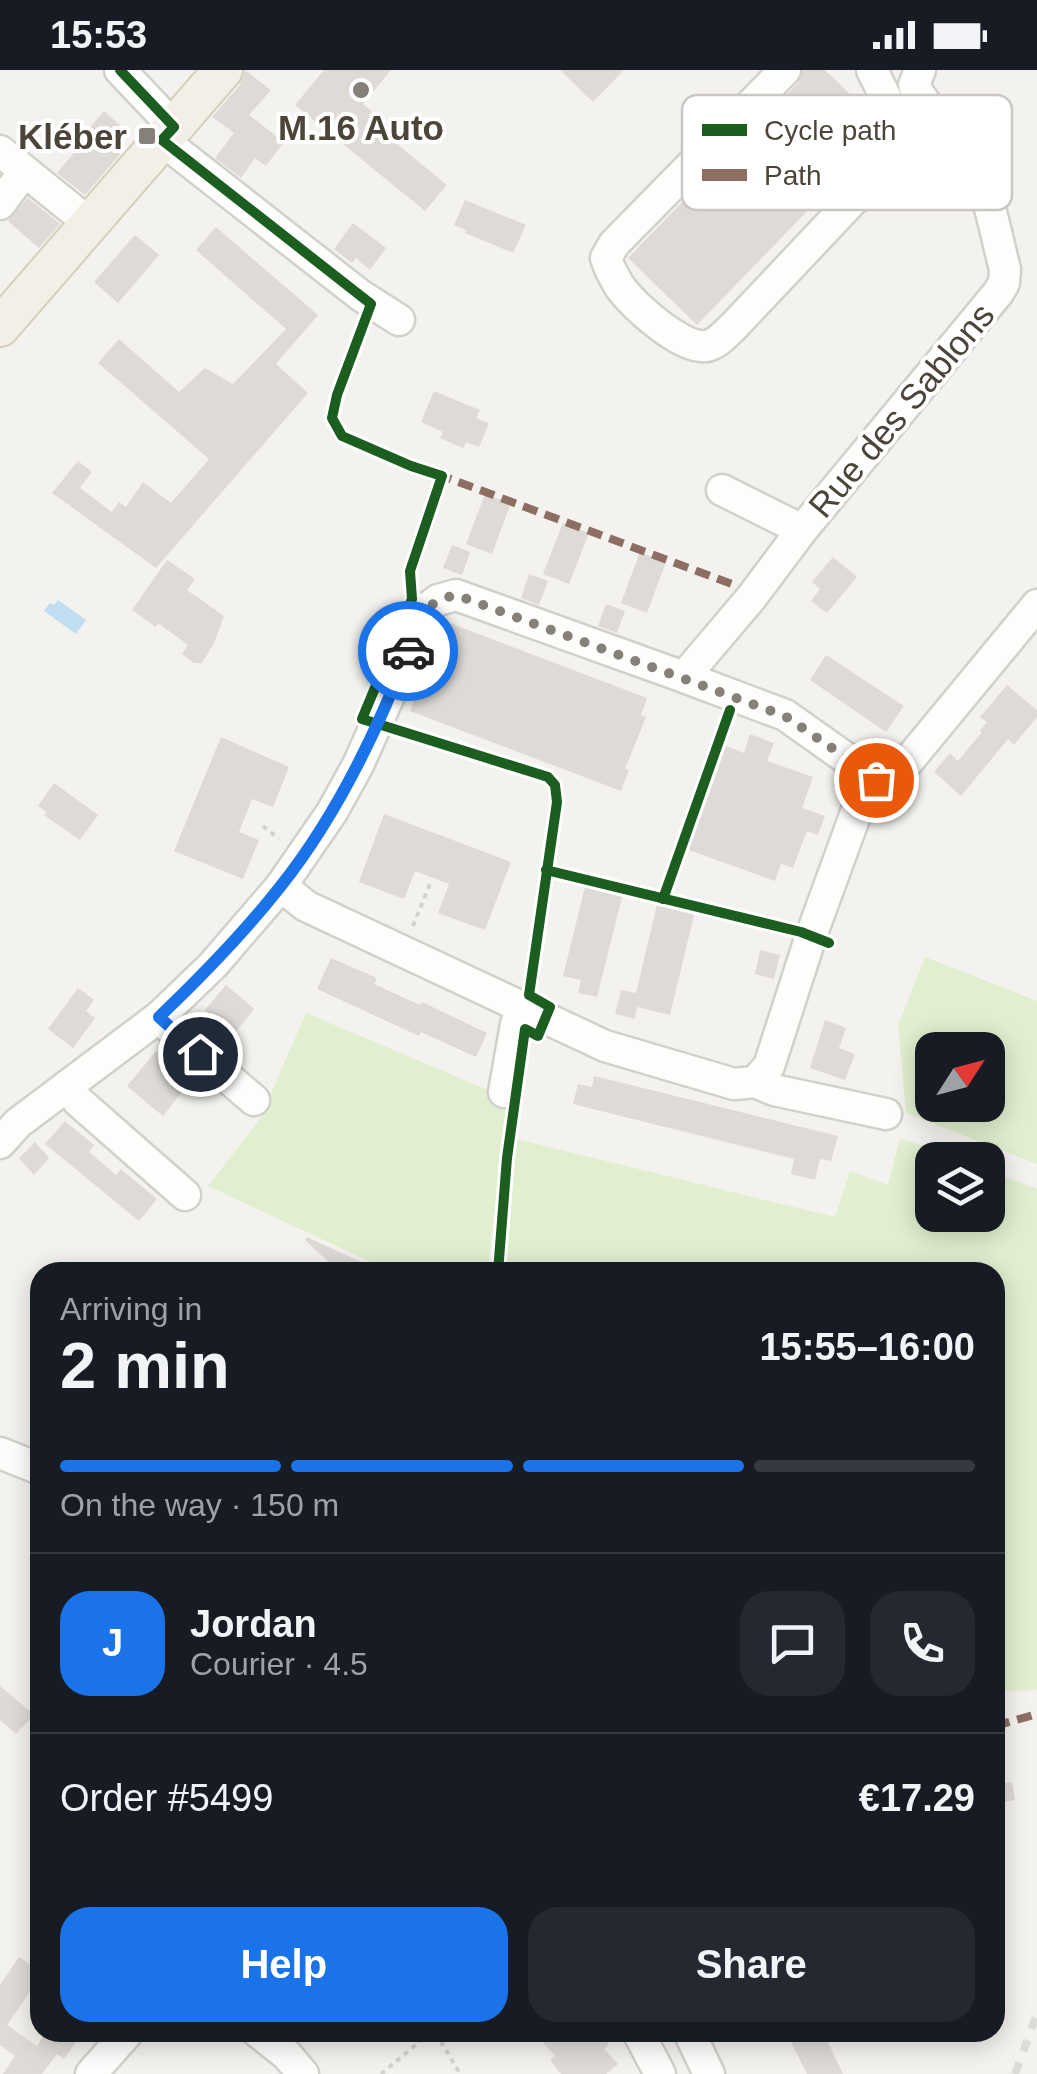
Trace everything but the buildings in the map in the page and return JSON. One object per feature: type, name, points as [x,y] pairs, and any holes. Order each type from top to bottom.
[{"type":"main road","points":[[0,327],[223,70]]},
{"type":"street","points":[[120,70],[168,134],[371,304],[400,320]]},
{"type":"street","points":[[760,95],[785,70]]},
{"type":"street","points":[[872,70],[884,95]]},
{"type":"street","name":"Rue des Sablons","points":[[919,95],[914,85],[920,70]]},
{"type":"street","points":[[0,151],[89,223]]},
{"type":"street","points":[[0,204],[24,172]]},
{"type":"street","points":[[682,175],[614,244],[606,258],[623,291],[651,318],[683,340],[702,347],[732,328],[843,210]]},
{"type":"street","name":"Rue des Sablons","points":[[684,677],[998,293],[1005,269],[989,210]]},
{"type":"street","points":[[722,490],[802,530]]},
{"type":"street","points":[[9,1133],[159,1017],[213,965],[281,886],[332,812],[358,765],[424,611],[438,600],[456,595],[785,716],[854,763],[864,783],[860,802],[769,1066],[754,1082]]},
{"type":"street","points":[[864,783],[900,772],[1037,605]]},
{"type":"street","points":[[281,886],[306,906],[605,1046],[734,1084],[754,1082],[774,1090],[886,1114]]},
{"type":"street","points":[[504,1092],[522,1008]]},
{"type":"street","points":[[159,1017],[254,1100]]},
{"type":"street","points":[[67,1086],[78,1101],[185,1195]]},
{"type":"street","points":[[0,1453],[30,1465]]},
{"type":"street","points":[[90,2074],[119,2042]]},
{"type":"street","points":[[271,2042],[304,2074]]},
{"type":"street","points":[[643,2042],[660,2074]]},
{"type":"street","points":[[694,2042],[709,2074]]},
{"type":"path","points":[[402,951],[430,884]]},
{"type":"path","points":[[382,2074],[422,2042]]},
{"type":"path","points":[[441,2042],[460,2074]]},
{"type":"green space","points":[[925,957],[1037,1001],[1037,1164],[1005,1152],[1005,1142],[980,1142],[929,1122],[1005,1122],[1005,1032],[915,1032],[915,1117],[906,1113],[898,1026]]},
{"type":"green space","points":[[306,1013],[509,1099],[488,1262],[371,1262],[208,1186],[260,1119]]},
{"type":"green space","points":[[900,1138],[915,1144],[915,1232],[1005,1232],[1005,1177],[1037,1189],[1037,1690],[1005,1691],[1005,1262],[507,1262],[516,1139],[835,1217],[850,1171],[888,1185]]},
{"type":"water","points":[[58,600],[86,620],[76,634],[44,611]]},
{"type":"railway","points":[[1015,2074],[1037,2014]]},
{"type":"marked path","points":[[437,474],[737,586]]},
{"type":"marked path","points":[[1005,1723],[1037,1714]]},
{"type":"cycle path","points":[[120,70],[174,127],[162,140],[371,304],[337,395],[332,418],[342,436],[442,476],[410,571],[412,599],[362,719],[548,777],[555,785],[557,802],[529,995],[550,1007],[538,1036],[525,1029],[507,1158],[499,1262]]},
{"type":"cycle path","points":[[663,899],[730,710]]},
{"type":"cycle path","points":[[546,870],[801,932],[829,943]]},
{"type":"way so far","points":[[408,651],[424,611],[438,600],[456,595],[785,716],[854,763],[864,783],[876,780]]},
{"type":"place","name":"M.16 Auto","points":[[361,90]]},
{"type":"place","name":"Kléber","points":[[147,136]]},
{"type":"route","points":[[200,1054],[159,1017],[213,965],[281,886],[332,812],[358,765],[408,651]]}]
